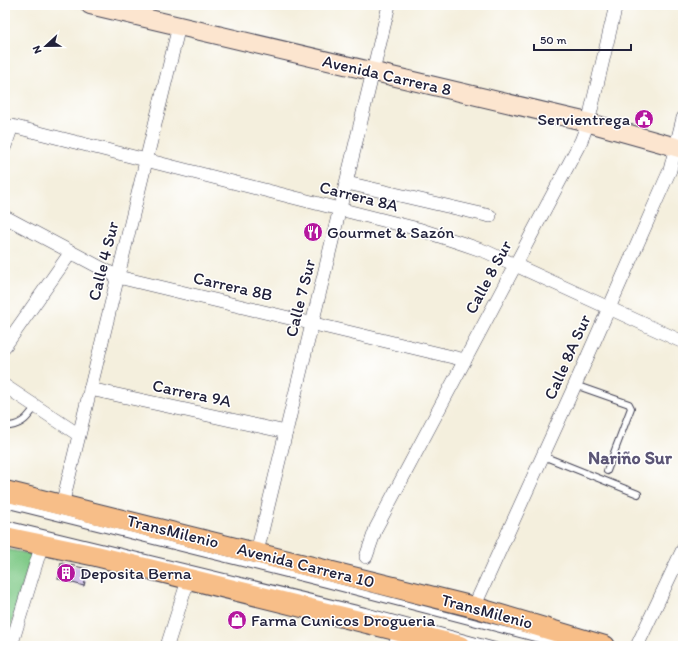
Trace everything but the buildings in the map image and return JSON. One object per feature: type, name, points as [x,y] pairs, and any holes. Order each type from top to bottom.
[{"type":"main road","name":"Avenida Carrera 8","points":[[90,5],[588,122],[680,148]]},
{"type":"main road","name":"Avenida Carrera 10","points":[[5,491],[257,552],[474,607],[605,646]]},
{"type":"main road","points":[[5,537],[42,544],[188,580],[397,638],[460,646]]},
{"type":"street","name":"Calle 7 Sur","points":[[257,552],[389,5]]},
{"type":"street","name":"Calle 8 Sur","points":[[366,557],[376,528],[581,141],[588,122],[616,5]]},
{"type":"street","name":"Calle 4 Sur","points":[[62,505],[179,26]]},
{"type":"street","name":"Calle 8A Sur","points":[[474,607],[575,385],[680,148],[683,118]]},
{"type":"street","name":"Carrera 8A","points":[[5,146],[12,126],[340,209],[451,239],[488,252],[683,342]]},
{"type":"street","points":[[347,183],[490,216]]},
{"type":"street","name":"Carrera 8B","points":[[5,218],[118,278],[465,360]]},
{"type":"street","points":[[5,346],[71,252]]},
{"type":"street","points":[[5,386],[79,435]]},
{"type":"street","name":"Carrera 9A","points":[[90,389],[286,432]]},
{"type":"street","points":[[11,646],[42,544]]},
{"type":"street","points":[[637,646],[683,549]]},
{"type":"street","points":[[167,646],[188,580]]},
{"type":"lane","points":[[575,385],[630,404],[631,408],[607,470]]},
{"type":"lane","points":[[5,423],[10,426],[18,425],[27,419],[36,406]]},
{"type":"lane","points":[[543,456],[638,494]]},
{"type":"lane","name":"TransMilenio","points":[[5,504],[323,583],[566,646]]},
{"type":"lane","name":"TransMilenio","points":[[5,524],[365,611],[495,646]]},
{"type":"green space","points":[[5,549],[32,554],[5,646]]},
{"type":"place","name":"Servientrega","points":[[644,119]]},
{"type":"place","name":"Gourmet & Sazón","points":[[313,232]]},
{"type":"place","name":"Deposita Berna","points":[[66,573]]},
{"type":"place","name":"Farma Cunicos Drogueria","points":[[237,620]]},
{"type":"district","name":"Nariño Sur","points":[[630,458]]}]
